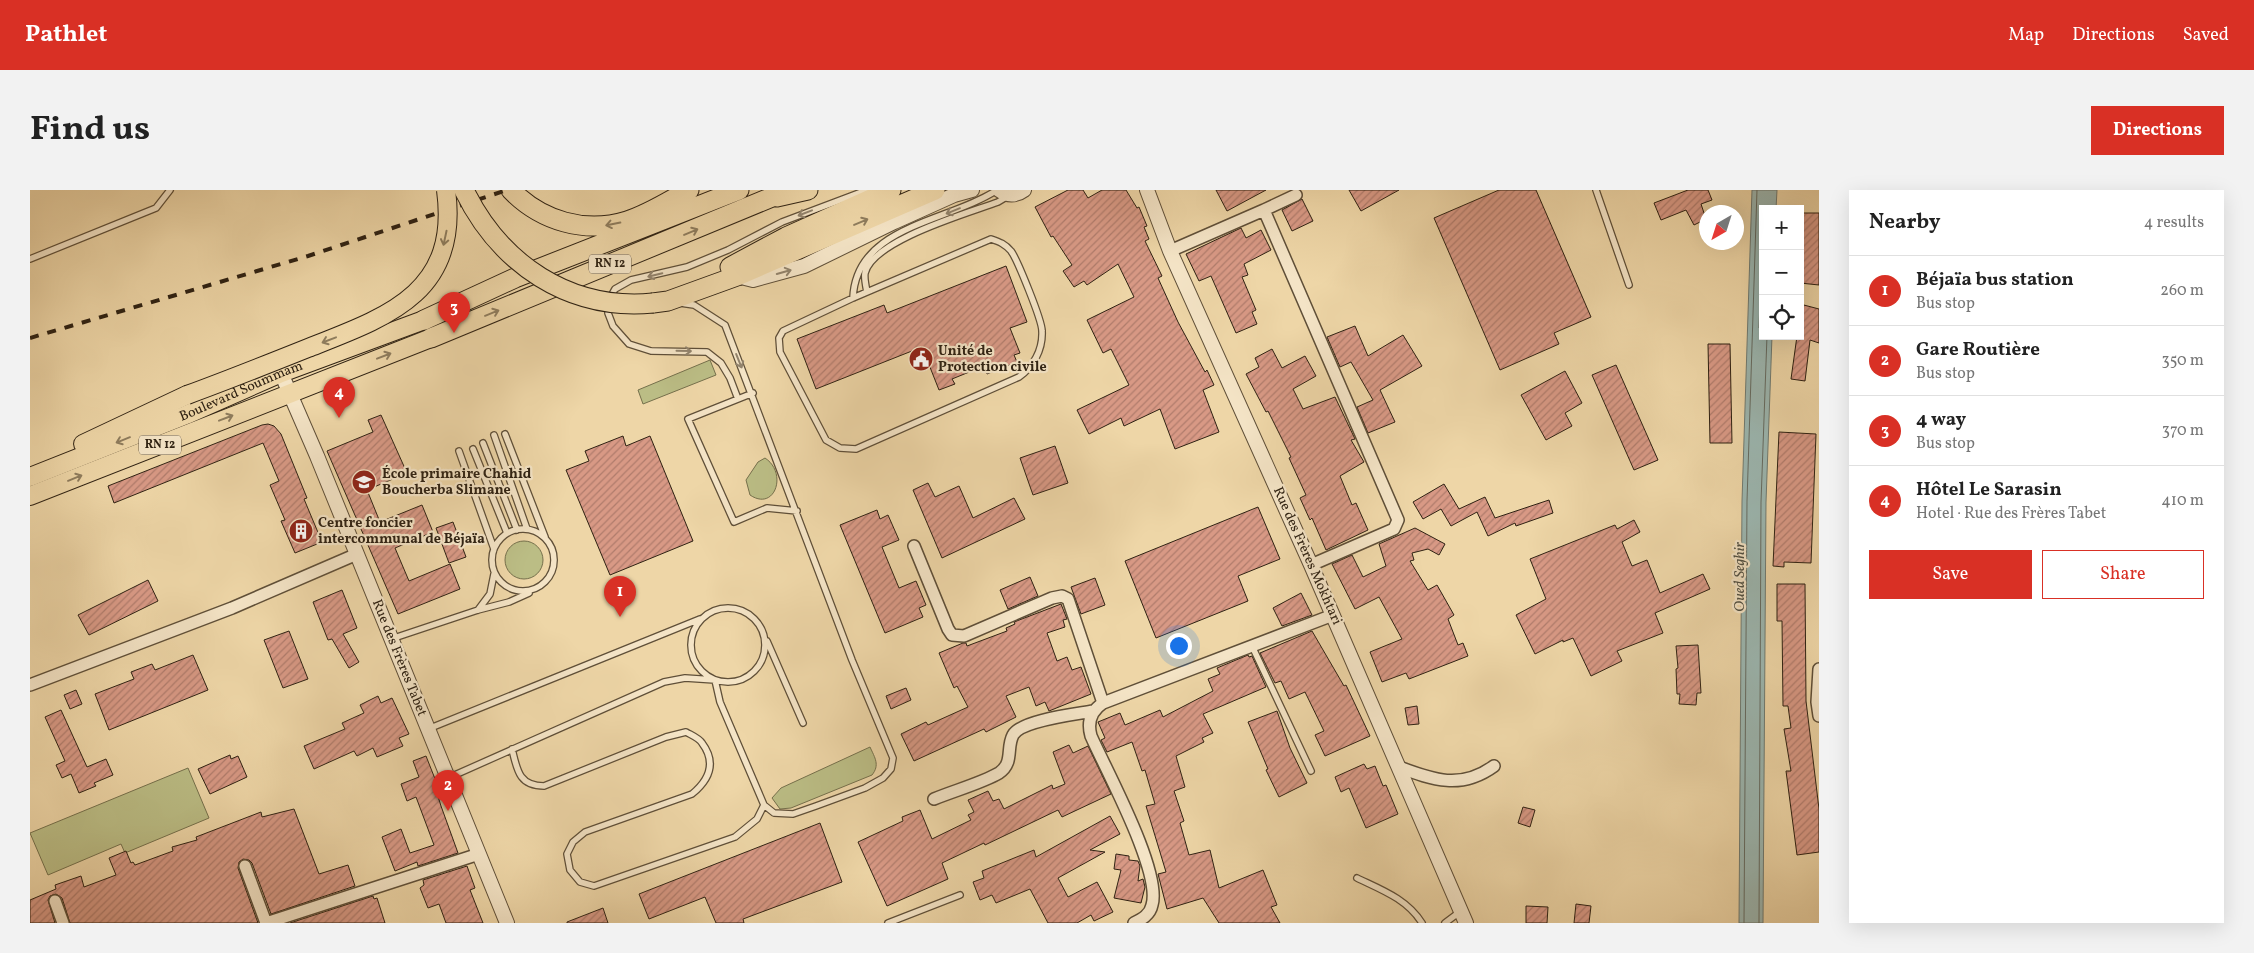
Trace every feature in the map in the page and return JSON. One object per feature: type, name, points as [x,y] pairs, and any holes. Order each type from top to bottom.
[{"type":"highway","points":[[464,190],[474,210],[489,232],[524,266],[545,281],[568,293],[619,304],[660,298],[737,276],[935,190]]},
{"type":"highway","points":[[474,190],[481,206],[496,226],[529,259],[549,274],[592,291],[660,298],[666,293],[709,278],[786,237],[891,190]]},
{"type":"highway","points":[[510,190],[526,205],[547,217],[569,223],[595,226],[611,225],[628,220],[689,190]]},
{"type":"highway","name":"RN 12","points":[[424,320],[515,278],[739,190]]},
{"type":"highway","name":"RN 12","points":[[431,338],[789,190]]},
{"type":"highway","name":"RN 12","points":[[768,199],[808,190]]},
{"type":"main road","points":[[30,469],[187,396],[356,329],[405,303],[428,279],[444,247],[448,227],[446,190]]},
{"type":"main road","name":"Boulevard Soummam","points":[[30,477],[186,415],[281,373],[424,320]]},
{"type":"main road","name":"Boulevard Soummam","points":[[30,496],[431,338]]},
{"type":"street","points":[[737,276],[753,280],[804,266],[901,219],[972,190]]},
{"type":"street","points":[[1002,192],[1015,194],[1024,190]]},
{"type":"street","name":"Rue des Frères Mokhtari","points":[[1147,190],[1170,251],[1312,565],[1464,917]]},
{"type":"street","points":[[1170,251],[1296,195]]},
{"type":"street","points":[[1264,210],[1398,520],[1394,529],[1312,565]]},
{"type":"street","name":"Rue des Frères Tabet","points":[[281,373],[392,639],[507,923]]},
{"type":"street","points":[[914,546],[952,635],[964,636],[1052,598],[1062,596],[1068,599],[1103,703]]},
{"type":"street","points":[[30,685],[232,608],[357,554]]},
{"type":"street","points":[[934,799],[999,773],[1008,764],[1013,734],[1019,729],[1050,718],[1093,711],[1103,703],[1333,615]]},
{"type":"street","points":[[1819,669],[1817,702],[1819,716]]},
{"type":"street","points":[[1093,711],[1089,723],[1091,736],[1142,848],[1151,879],[1153,904],[1144,918],[1134,923]]},
{"type":"street","points":[[1398,767],[1432,779],[1453,782],[1484,773],[1494,766]]},
{"type":"street","points":[[245,866],[266,923],[479,854]]},
{"type":"street","points":[[55,901],[63,923]]},
{"type":"lane","points":[[30,259],[156,208],[170,190]]},
{"type":"lane","points":[[738,400],[730,378],[721,362],[707,352],[688,350],[651,351],[629,344],[613,326],[608,314],[610,298],[615,289],[631,280],[687,267],[728,250],[782,222],[867,190]]},
{"type":"lane","points":[[1596,190],[1629,285]]},
{"type":"lane","points":[[867,292],[865,273],[874,260],[886,249],[916,232],[998,202],[1002,192]]},
{"type":"lane","points":[[853,298],[858,270],[869,255],[882,243],[914,226],[1002,192]]},
{"type":"lane","points":[[991,239],[1002,243],[1012,253],[1040,319],[1042,332],[1035,362],[1019,378],[856,449],[840,448],[826,440],[780,352],[780,338],[783,331],[867,292],[991,239]]},
{"type":"lane","points":[[660,298],[694,305],[725,325],[753,393],[852,660],[893,758],[891,769],[883,778],[865,788],[793,814],[774,813],[764,805],[720,702],[715,680],[700,670],[691,654],[690,642],[693,630],[708,612],[719,608],[736,608],[751,616],[759,624],[803,723]]},
{"type":"lane","points":[[753,393],[688,419],[734,522],[767,508],[797,511]]},
{"type":"lane","points":[[392,639],[478,610],[509,602],[530,592],[548,578],[553,569],[554,558],[552,548],[546,539],[505,434]]},
{"type":"lane","points":[[494,435],[527,529]]},
{"type":"lane","points":[[483,443],[517,530]]},
{"type":"lane","points":[[473,450],[507,533]]},
{"type":"lane","points":[[459,451],[494,549]]},
{"type":"lane","points":[[530,592],[512,590],[497,578],[491,559],[494,549],[499,540],[507,533],[517,530],[527,529],[538,533],[546,539]]},
{"type":"lane","points":[[478,610],[490,594],[494,571]]},
{"type":"lane","points":[[428,729],[700,620]]},
{"type":"lane","points":[[448,778],[664,682],[685,678],[727,682],[738,681],[749,676],[758,668],[763,658],[766,646],[764,634]]},
{"type":"lane","points":[[1252,646],[1311,771]]},
{"type":"lane","points":[[512,749],[516,765],[523,779],[532,786],[544,786],[666,737],[686,732],[702,742],[709,758],[710,774],[692,794],[585,832],[573,842],[567,854],[570,870],[580,882],[594,886],[735,837],[757,820],[764,805]]},
{"type":"lane","points":[[1357,878],[1402,900],[1422,923]]},
{"type":"lane","points":[[888,923],[960,895]]},
{"type":"lane","points":[[1445,923],[1464,917]]},
{"type":"green space","points":[[710,360],[716,375],[643,404],[638,390]]},
{"type":"green space","points":[[765,458],[776,472],[776,488],[772,495],[759,499],[750,495],[746,480],[758,462]]},
{"type":"green space","points":[[524,541],[537,547],[543,560],[537,573],[524,579],[511,573],[505,560],[511,547]]},
{"type":"green space","points":[[870,747],[876,765],[872,775],[791,808],[780,809],[772,798],[781,788]]},
{"type":"green space","points":[[188,768],[209,818],[125,853],[121,844],[48,875],[30,833]]},
{"type":"water","points":[[1752,190],[1777,190],[1776,205],[1759,205],[1759,340],[1772,340],[1766,502],[1763,923],[1739,923],[1742,501]]},
{"type":"building","points":[[1068,190],[1083,190],[1088,198],[1102,190],[1126,190],[1137,208],[1139,207],[1147,226],[1144,227],[1149,239],[1145,241],[1162,276],[1158,278],[1178,322],[1214,385],[1203,390],[1219,432],[1175,449],[1160,409],[1124,426],[1121,418],[1089,434],[1077,410],[1129,385],[1111,349],[1103,353],[1087,320],[1134,297],[1118,264],[1087,285],[1084,281],[1074,287],[1063,271],[1072,265],[1053,236],[1051,237],[1035,207]]},
{"type":"building","points":[[1216,190],[1266,190],[1227,211]]},
{"type":"building","points":[[1349,190],[1399,190],[1361,211]]},
{"type":"building","points":[[1499,190],[1536,190],[1591,317],[1554,333],[1559,344],[1500,370],[1434,218]]},
{"type":"building","points":[[1688,190],[1708,190],[1712,200],[1699,205],[1699,222],[1694,225],[1686,210],[1661,220],[1654,203]]},
{"type":"building","points":[[1302,199],[1313,221],[1292,231],[1282,210]]},
{"type":"building","points":[[1804,213],[1819,213],[1819,285],[1804,283]]},
{"type":"building","points":[[1241,228],[1246,238],[1261,230],[1271,250],[1244,264],[1248,275],[1242,277],[1256,310],[1252,312],[1257,324],[1236,333],[1211,276],[1199,281],[1186,254]]},
{"type":"building","points":[[1006,266],[1027,322],[1010,328],[1020,353],[1014,355],[1017,362],[987,374],[984,366],[952,379],[955,384],[939,390],[922,347],[816,389],[797,339],[884,305],[887,313]]},
{"type":"building","points":[[1804,305],[1819,309],[1819,343],[1810,340],[1805,381],[1791,379],[1796,340],[1804,340]]},
{"type":"building","points":[[1355,326],[1368,356],[1403,335],[1422,366],[1380,390],[1395,422],[1368,433],[1357,407],[1373,400],[1351,362],[1340,367],[1327,337]]},
{"type":"building","points":[[1708,344],[1730,344],[1732,443],[1710,443]]},
{"type":"building","points":[[1272,349],[1282,368],[1305,356],[1316,376],[1293,389],[1303,409],[1335,397],[1355,439],[1351,440],[1364,462],[1340,476],[1352,505],[1356,503],[1368,530],[1326,550],[1312,518],[1310,520],[1300,498],[1306,495],[1289,458],[1291,457],[1268,411],[1266,412],[1246,374],[1259,367],[1255,358]]},
{"type":"building","points":[[1616,365],[1658,460],[1634,470],[1592,375]]},
{"type":"building","points":[[1565,371],[1582,403],[1565,413],[1572,426],[1546,440],[1521,395]]},
{"type":"building","name":"École primaire Chahid Boucherba Slimane","points":[[381,415],[407,473],[367,490],[380,522],[422,505],[433,532],[395,548],[409,581],[450,564],[460,589],[398,614],[327,451],[373,432],[368,420]]},
{"type":"building","points":[[268,424],[274,426],[281,434],[307,498],[304,499],[322,542],[295,553],[281,521],[285,520],[270,485],[279,481],[263,443],[114,503],[108,486]]},
{"type":"building","points":[[1779,432],[1816,434],[1811,563],[1784,562],[1784,567],[1773,566]]},
{"type":"building","points":[[623,436],[626,446],[650,436],[693,541],[610,575],[566,470],[589,461],[585,451]]},
{"type":"building","points":[[1055,446],[1068,483],[1033,495],[1020,458]]},
{"type":"building","points":[[928,483],[935,497],[959,486],[973,518],[1014,498],[1025,519],[942,558],[913,490]]},
{"type":"building","points":[[1444,484],[1459,509],[1485,497],[1495,518],[1549,500],[1553,513],[1516,526],[1515,523],[1488,536],[1477,512],[1451,526],[1441,509],[1423,519],[1413,502]]},
{"type":"building","points":[[1258,507],[1280,559],[1238,576],[1248,601],[1156,638],[1125,561]]},
{"type":"building","points":[[877,510],[880,519],[888,515],[899,540],[882,547],[899,588],[916,581],[926,605],[919,608],[923,617],[885,633],[840,525]]},
{"type":"building","points":[[1634,520],[1640,532],[1622,542],[1632,566],[1647,560],[1660,593],[1703,574],[1710,589],[1655,613],[1663,633],[1617,651],[1622,661],[1591,676],[1573,638],[1563,642],[1563,640],[1535,654],[1516,615],[1546,599],[1530,559],[1615,525],[1617,529]]},
{"type":"building","points":[[453,522],[466,557],[449,563],[436,528]]},
{"type":"building","points":[[1415,528],[1445,544],[1439,555],[1428,549],[1412,553],[1414,560],[1410,561],[1428,590],[1437,585],[1454,615],[1448,619],[1458,645],[1463,643],[1468,656],[1409,679],[1406,673],[1382,682],[1370,652],[1402,639],[1379,597],[1355,609],[1332,564],[1352,555],[1363,577],[1386,566],[1379,544]]},
{"type":"building","points":[[1030,577],[1038,596],[1008,609],[1000,590]]},
{"type":"building","points":[[1095,578],[1105,605],[1081,614],[1071,587]]},
{"type":"building","points":[[148,580],[158,601],[89,635],[78,615]]},
{"type":"building","points":[[1777,584],[1805,584],[1806,701],[1819,809],[1819,852],[1797,855],[1786,771],[1791,771],[1784,729],[1791,728],[1788,706],[1783,706],[1782,621],[1777,621]]},
{"type":"building","points":[[342,590],[357,628],[343,634],[359,662],[349,668],[332,639],[328,640],[313,602]]},
{"type":"building","points":[[1301,593],[1312,615],[1282,626],[1273,608]]},
{"type":"building","points":[[1061,604],[1067,619],[1063,620],[1065,627],[1047,633],[1057,661],[1067,657],[1072,670],[1081,667],[1091,694],[1049,711],[1045,702],[1036,706],[1029,687],[1006,696],[1016,717],[986,732],[984,729],[914,761],[901,734],[926,722],[928,725],[968,707],[957,686],[954,688],[939,653],[963,643],[966,643],[967,646],[1007,631],[1006,628],[1015,624],[1014,622]]},
{"type":"building","points":[[289,631],[308,679],[283,688],[264,640]]},
{"type":"building","points":[[1312,631],[1344,686],[1346,685],[1370,736],[1325,756],[1315,735],[1324,731],[1305,692],[1289,699],[1281,681],[1275,683],[1260,653]]},
{"type":"building","points":[[1698,645],[1701,693],[1697,693],[1696,705],[1679,704],[1680,694],[1677,694],[1676,669],[1678,668],[1676,646]]},
{"type":"building","points":[[193,655],[208,690],[109,730],[95,694],[134,679],[131,672],[152,664],[155,670]]},
{"type":"building","points":[[1248,655],[1249,657],[1252,656],[1266,687],[1203,714],[1213,733],[1202,738],[1204,742],[1176,756],[1185,787],[1174,791],[1184,821],[1180,823],[1189,855],[1210,850],[1219,888],[1263,870],[1277,905],[1271,907],[1280,923],[1219,923],[1203,898],[1167,909],[1158,874],[1166,872],[1146,806],[1155,804],[1145,770],[1142,771],[1132,742],[1107,752],[1101,740],[1105,738],[1098,722],[1120,713],[1125,725],[1160,710],[1163,717],[1213,691],[1208,679],[1220,674],[1217,668]]},
{"type":"building","points":[[906,688],[911,700],[891,709],[886,696]]},
{"type":"building","points":[[76,690],[82,704],[70,709],[64,695]]},
{"type":"building","points":[[378,696],[381,703],[392,698],[409,734],[399,738],[403,746],[377,757],[373,748],[357,756],[354,751],[314,769],[304,746],[345,729],[342,723],[364,713],[360,705]]},
{"type":"building","points":[[1417,706],[1419,724],[1408,725],[1405,708]]},
{"type":"building","points":[[61,710],[87,767],[106,759],[113,775],[94,783],[96,786],[79,793],[71,774],[62,778],[56,765],[65,761],[45,717]]},
{"type":"building","points":[[1277,711],[1290,748],[1307,783],[1279,797],[1266,770],[1268,769],[1248,722]]},
{"type":"building","points":[[1069,745],[1073,753],[1088,746],[1111,794],[1062,817],[1058,810],[942,863],[948,879],[887,906],[858,842],[903,821],[902,817],[920,810],[932,839],[971,820],[968,815],[974,812],[968,800],[988,791],[993,801],[999,799],[1004,809],[1052,785],[1053,789],[1065,784],[1053,752]]},
{"type":"building","points":[[230,755],[231,759],[238,756],[247,777],[210,794],[198,769]]},
{"type":"building","points":[[426,756],[439,789],[436,790],[458,853],[418,866],[417,862],[395,871],[382,837],[401,829],[410,853],[434,845],[416,797],[407,801],[401,784],[419,777],[413,761]]},
{"type":"building","points":[[1364,764],[1367,769],[1375,766],[1383,786],[1386,785],[1398,814],[1366,828],[1349,788],[1341,792],[1335,777]]},
{"type":"building","points":[[1523,807],[1535,810],[1530,827],[1518,823]]},
{"type":"building","points":[[294,809],[319,874],[348,865],[355,886],[271,914],[252,863],[249,860],[243,859],[239,862],[238,868],[258,923],[70,923],[62,898],[56,894],[50,896],[48,900],[55,923],[30,923],[30,900],[56,889],[55,885],[81,876],[84,887],[116,875],[109,858],[126,851],[131,863],[133,862],[135,865],[173,851],[172,847],[197,840],[196,837],[261,812],[262,817]]},
{"type":"building","points":[[1110,816],[1120,834],[1090,850],[1105,852],[1058,878],[1068,897],[1097,882],[1113,912],[1094,921],[1091,915],[1077,923],[1048,923],[1030,889],[996,903],[992,895],[980,900],[973,882],[984,878],[982,871],[1034,850],[1036,857]]},
{"type":"building","points":[[820,823],[842,882],[743,919],[744,923],[716,923],[705,897],[649,919],[639,894]]},
{"type":"building","points":[[1116,854],[1129,856],[1129,860],[1138,861],[1140,866],[1138,881],[1143,879],[1145,887],[1141,903],[1114,898],[1121,870],[1114,869]]},
{"type":"building","points":[[467,866],[475,888],[470,890],[483,923],[446,923],[439,904],[428,908],[420,888],[424,885],[423,880]]},
{"type":"building","points":[[373,896],[374,899],[377,898],[385,923],[290,923]]},
{"type":"building","points":[[1576,904],[1591,906],[1589,923],[1574,923]]},
{"type":"building","points":[[1526,906],[1548,907],[1547,923],[1526,923]]},
{"type":"building","points":[[603,908],[608,923],[567,923],[567,922]]},
{"type":"railway","points":[[30,338],[308,256],[507,190]]},
{"type":"place","name":"4 way","points":[[454,333]]},
{"type":"place","name":"Unité de Protection civile","points":[[921,359]]},
{"type":"place","name":"Hôtel Le Sarasin","points":[[339,418]]},
{"type":"place","name":"École primaire Chahid Boucherba Slimane","points":[[364,482]]},
{"type":"place","name":"Centre foncier intercommunal de Béjaïa","points":[[301,531]]},
{"type":"place","name":"Béjaïa bus station","points":[[620,617]]},
{"type":"place","name":"Gare Routière","points":[[448,811]]},
{"type":"water label","name":"Oued Seghir","points":[[1740,577]]}]
